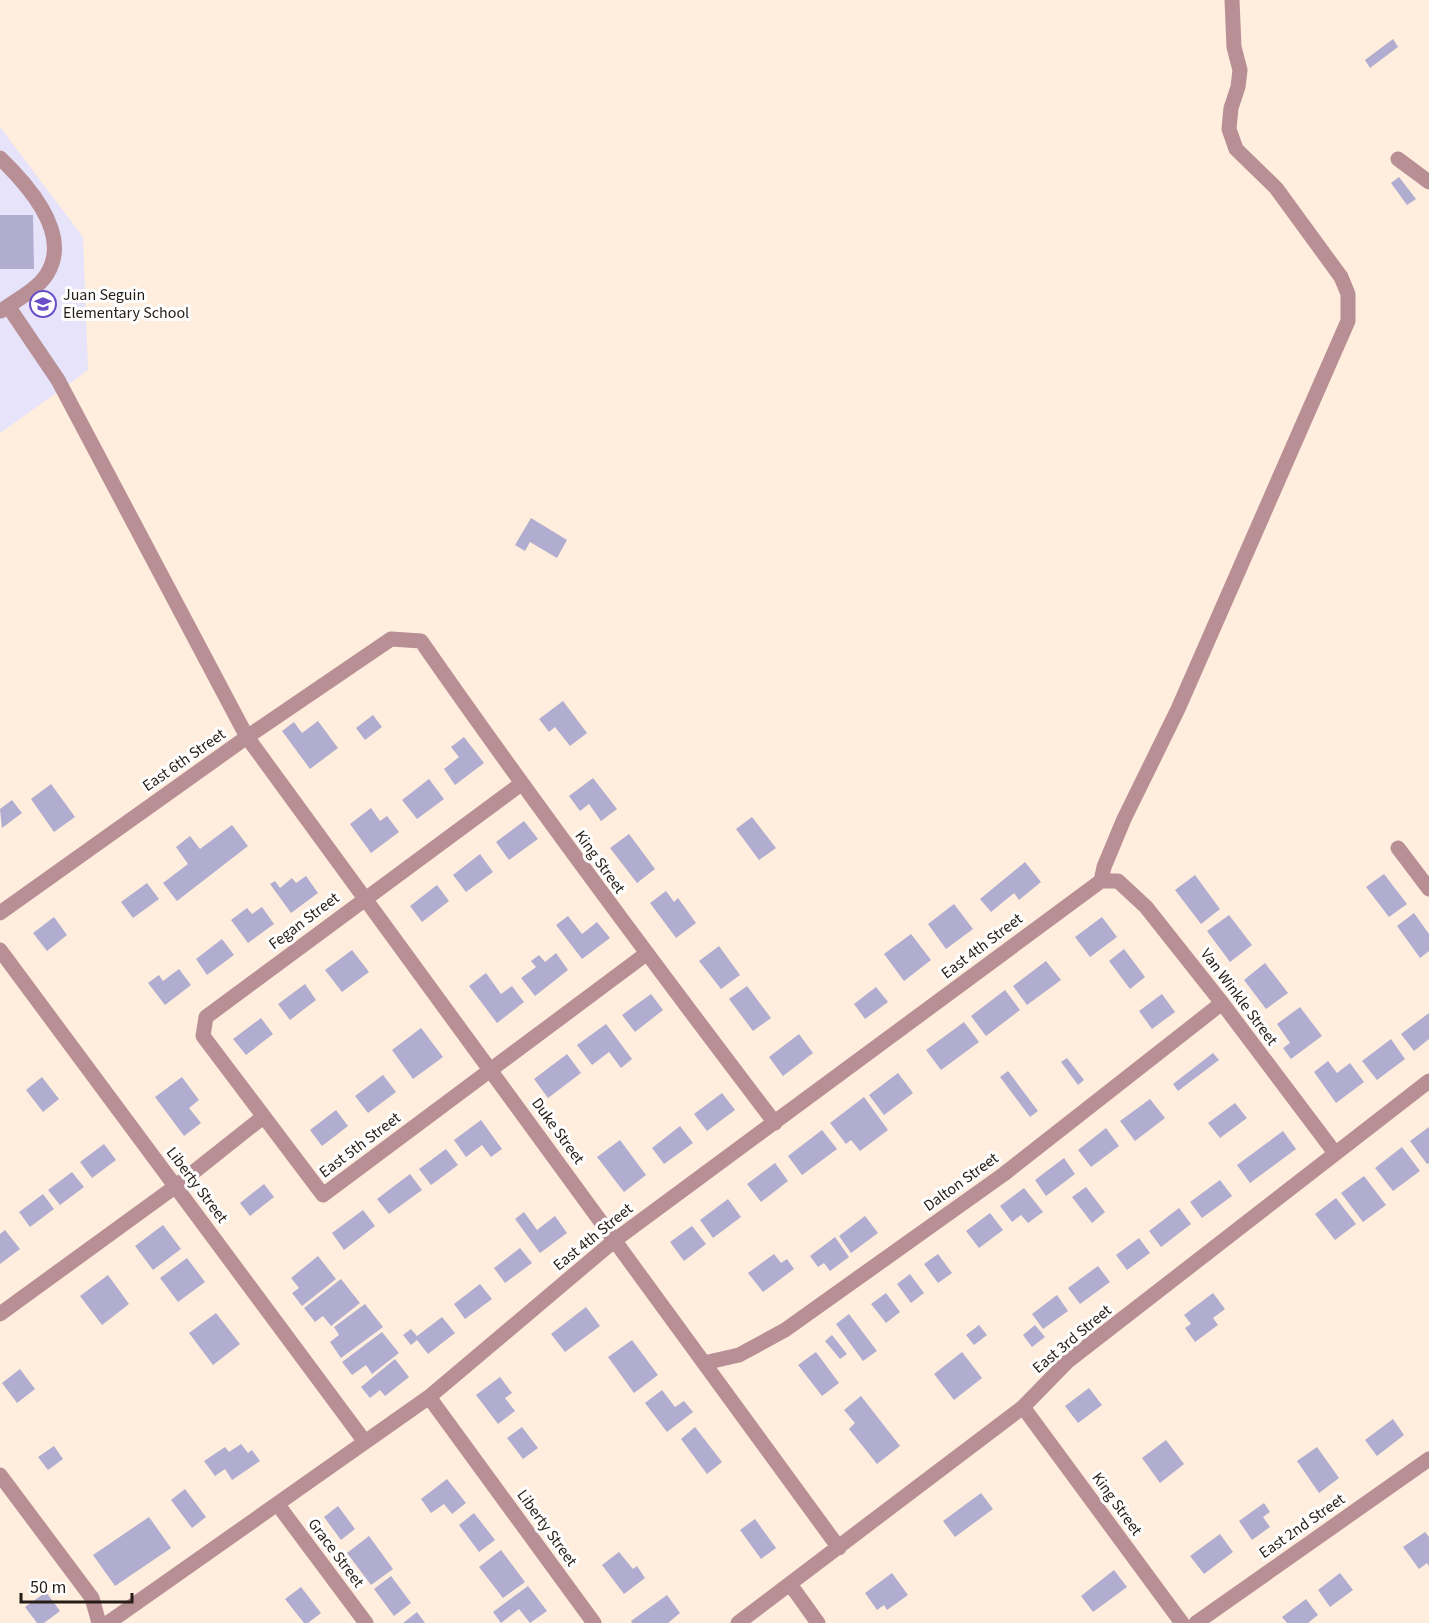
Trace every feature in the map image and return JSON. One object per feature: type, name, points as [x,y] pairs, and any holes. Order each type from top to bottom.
[{"type":"street","points":[[1101,880],[1124,819],[1178,709],[1348,321],[1350,308],[1348,294],[1341,277],[1295,212],[1276,188],[1236,149],[1229,129],[1231,108],[1238,87],[1239,70],[1234,47],[1232,0]]},
{"type":"street","points":[[0,158],[21,180],[47,217],[55,246],[48,272],[42,280],[4,309]]},
{"type":"street","points":[[1398,159],[1429,183]]},
{"type":"street","name":"Duke Street","points":[[4,309],[58,380],[247,737],[838,1548]]},
{"type":"street","name":"East 6th Street","points":[[0,913],[247,737],[391,639]]},
{"type":"street","name":"King Street","points":[[391,639],[421,641],[520,784],[775,1123]]},
{"type":"street","name":"Fegan Street","points":[[263,1118],[203,1036],[206,1017],[520,784]]},
{"type":"street","points":[[1398,848],[1429,889]]},
{"type":"street","name":"Van Winkle Street","points":[[1101,880],[1118,881],[1146,907],[1335,1153]]},
{"type":"street","name":"East 4th Street","points":[[108,1623],[429,1397],[615,1240],[1101,880]]},
{"type":"street","name":"Liberty Street","points":[[0,950],[365,1442]]},
{"type":"street","name":"East 5th Street","points":[[263,1118],[323,1195],[646,954]]},
{"type":"street","name":"Dalton Street","points":[[704,1363],[739,1354],[785,1330],[1004,1174],[1222,1003]]},
{"type":"street","name":"East 3rd Street","points":[[738,1623],[1023,1407],[1068,1361],[1429,1081]]},
{"type":"street","points":[[0,1314],[176,1186],[263,1118]]},
{"type":"street","name":"Liberty Street","points":[[429,1397],[594,1623]]},
{"type":"street","name":"King Street","points":[[1023,1407],[1182,1623]]},
{"type":"street","name":"East 2nd Street","points":[[1196,1623],[1429,1459]]},
{"type":"street","points":[[0,1475],[92,1598],[99,1623]]},
{"type":"street","name":"Grace Street","points":[[278,1504],[366,1623]]},
{"type":"street","points":[[790,1584],[818,1623]]},
{"type":"shaded area","name":"Juan Seguin Elementary School","points":[[0,127],[83,237],[88,370],[0,433]]},
{"type":"building","points":[[1393,39],[1398,47],[1370,68],[1365,60]]},
{"type":"building","points":[[1399,177],[1416,199],[1407,205],[1391,183]]},
{"type":"building","points":[[0,215],[33,215],[34,269],[0,269]]},
{"type":"building","points":[[531,518],[567,540],[557,558],[530,542],[525,551],[515,545]]},
{"type":"building","points":[[563,701],[587,733],[570,746],[555,727],[549,732],[539,719]]},
{"type":"building","points":[[373,715],[382,727],[365,740],[356,728]]},
{"type":"building","points":[[318,721],[338,748],[310,769],[282,731],[294,722],[302,733]]},
{"type":"building","points":[[464,737],[484,763],[455,785],[444,769],[459,757],[451,747]]},
{"type":"building","points":[[593,778],[617,809],[601,821],[589,804],[580,811],[569,796]]},
{"type":"building","points":[[429,779],[444,799],[417,819],[402,800]]},
{"type":"building","points":[[51,784],[75,817],[54,832],[31,799]]},
{"type":"building","points":[[12,800],[22,813],[2,828],[0,809]]},
{"type":"building","points":[[371,808],[380,821],[387,816],[399,832],[371,853],[350,824]]},
{"type":"building","points":[[752,817],[776,848],[759,860],[736,829]]},
{"type":"building","points":[[524,821],[538,839],[509,860],[496,842]]},
{"type":"building","points":[[232,825],[248,846],[177,901],[163,883],[188,864],[176,847],[190,836],[200,849]]},
{"type":"building","points":[[629,834],[655,869],[637,883],[610,848]]},
{"type":"building","points":[[480,854],[493,872],[466,892],[453,875]]},
{"type":"building","points":[[1025,862],[1041,882],[1019,900],[1014,893],[991,912],[980,899]]},
{"type":"building","points":[[1384,874],[1407,904],[1389,917],[1366,887]]},
{"type":"building","points":[[1195,875],[1220,909],[1201,924],[1175,890]]},
{"type":"building","points":[[306,876],[318,893],[291,913],[270,884],[275,881],[280,888],[292,878],[296,883]]},
{"type":"building","points":[[147,883],[159,899],[133,918],[121,902]]},
{"type":"building","points":[[437,885],[449,901],[422,922],[410,906]]},
{"type":"building","points":[[666,891],[674,902],[678,898],[696,923],[676,938],[650,903]]},
{"type":"building","points":[[954,904],[973,929],[946,949],[928,924]]},
{"type":"building","points":[[262,907],[274,924],[248,943],[231,920],[247,908],[252,914]]},
{"type":"building","points":[[1414,913],[1429,934],[1429,951],[1420,958],[1397,926]]},
{"type":"building","points":[[1229,915],[1252,945],[1230,962],[1207,931]]},
{"type":"building","points":[[568,916],[582,934],[597,922],[610,938],[582,959],[556,925]]},
{"type":"building","points":[[54,917],[67,935],[47,951],[33,933]]},
{"type":"building","points":[[1102,917],[1117,937],[1090,957],[1075,937]]},
{"type":"building","points":[[911,934],[931,960],[904,981],[884,954]]},
{"type":"building","points":[[222,939],[234,955],[207,975],[196,959]]},
{"type":"building","points":[[719,946],[740,975],[721,989],[699,961]]},
{"type":"building","points":[[1124,949],[1145,977],[1130,989],[1109,961]]},
{"type":"building","points":[[352,950],[369,972],[342,992],[325,970]]},
{"type":"building","points":[[556,953],[568,970],[535,996],[521,978],[536,967],[531,961],[539,955],[545,962]]},
{"type":"building","points":[[1046,961],[1061,980],[1027,1005],[1013,986]]},
{"type":"building","points":[[1265,963],[1288,993],[1266,1009],[1244,980]]},
{"type":"building","points":[[179,969],[191,985],[165,1005],[148,983],[159,975],[163,981]]},
{"type":"building","points":[[486,973],[501,994],[512,986],[524,1002],[497,1023],[469,986]]},
{"type":"building","points":[[305,984],[316,1000],[290,1020],[278,1004]]},
{"type":"building","points":[[747,986],[771,1018],[753,1031],[729,999]]},
{"type":"building","points":[[876,987],[888,1002],[865,1019],[854,1004]]},
{"type":"building","points":[[1005,990],[1020,1010],[986,1036],[971,1016]]},
{"type":"building","points":[[651,994],[663,1010],[635,1032],[622,1015]]},
{"type":"building","points":[[1162,994],[1175,1012],[1152,1029],[1139,1011]]},
{"type":"building","points":[[1300,1007],[1322,1036],[1291,1059],[1283,1048],[1290,1043],[1277,1024]]},
{"type":"building","points":[[1429,1013],[1429,1039],[1414,1051],[1401,1034]]},
{"type":"building","points":[[261,1018],[273,1034],[246,1055],[233,1039]]},
{"type":"building","points":[[964,1022],[979,1042],[941,1070],[926,1050]]},
{"type":"building","points":[[606,1024],[632,1059],[621,1068],[609,1052],[592,1065],[577,1045]]},
{"type":"building","points":[[421,1028],[443,1057],[413,1079],[392,1050]]},
{"type":"building","points":[[799,1034],[813,1053],[783,1076],[769,1057]]},
{"type":"building","points":[[1391,1039],[1405,1059],[1377,1080],[1362,1061]]},
{"type":"building","points":[[1213,1053],[1219,1060],[1178,1091],[1173,1084]]},
{"type":"building","points":[[567,1054],[581,1073],[548,1098],[534,1079]]},
{"type":"building","points":[[1067,1058],[1084,1080],[1078,1085],[1061,1062]]},
{"type":"building","points":[[1328,1061],[1337,1073],[1350,1063],[1364,1082],[1336,1103],[1314,1072]]},
{"type":"building","points":[[1008,1071],[1038,1111],[1030,1117],[1000,1077]]},
{"type":"building","points":[[898,1073],[913,1093],[884,1115],[869,1095]]},
{"type":"building","points":[[383,1075],[396,1092],[368,1113],[355,1096]]},
{"type":"building","points":[[42,1077],[59,1099],[43,1112],[26,1090]]},
{"type":"building","points":[[182,1077],[199,1100],[189,1108],[201,1123],[184,1136],[155,1097]]},
{"type":"building","points":[[722,1093],[735,1110],[707,1131],[694,1114]]},
{"type":"building","points":[[864,1097],[888,1130],[860,1151],[851,1140],[846,1144],[830,1123]]},
{"type":"building","points":[[1150,1099],[1165,1118],[1135,1141],[1120,1121]]},
{"type":"building","points":[[1235,1103],[1247,1118],[1220,1138],[1208,1123]]},
{"type":"building","points":[[336,1110],[348,1126],[322,1146],[310,1130]]},
{"type":"building","points":[[481,1120],[502,1149],[491,1157],[482,1145],[466,1157],[454,1140]]},
{"type":"building","points":[[680,1126],[693,1143],[664,1164],[652,1148]]},
{"type":"building","points":[[1429,1127],[1429,1163],[1427,1164],[1410,1141]]},
{"type":"building","points":[[1106,1128],[1119,1146],[1091,1167],[1078,1150]]},
{"type":"building","points":[[822,1130],[837,1149],[802,1175],[788,1156]]},
{"type":"building","points":[[1283,1131],[1296,1149],[1250,1183],[1237,1165]]},
{"type":"building","points":[[620,1140],[646,1175],[624,1192],[597,1157]]},
{"type":"building","points":[[104,1144],[116,1160],[92,1178],[80,1162]]},
{"type":"building","points":[[1402,1147],[1420,1171],[1393,1191],[1375,1168]]},
{"type":"building","points":[[446,1149],[458,1165],[431,1185],[419,1169]]},
{"type":"building","points":[[1064,1158],[1075,1174],[1046,1196],[1035,1180]]},
{"type":"building","points":[[775,1163],[788,1181],[761,1202],[747,1184]]},
{"type":"building","points":[[72,1172],[84,1187],[60,1205],[48,1190]]},
{"type":"building","points":[[410,1174],[422,1190],[389,1214],[377,1199]]},
{"type":"building","points":[[1364,1176],[1386,1205],[1363,1222],[1341,1193]]},
{"type":"building","points":[[1220,1180],[1232,1196],[1202,1218],[1190,1202]]},
{"type":"building","points":[[264,1184],[274,1197],[250,1216],[240,1203]]},
{"type":"building","points":[[1086,1187],[1105,1212],[1092,1223],[1072,1197]]},
{"type":"building","points":[[1024,1188],[1043,1212],[1028,1223],[1021,1215],[1012,1222],[1000,1206]]},
{"type":"building","points":[[43,1194],[54,1209],[30,1227],[19,1212]]},
{"type":"building","points":[[1336,1198],[1356,1224],[1335,1240],[1315,1214]]},
{"type":"building","points":[[728,1199],[741,1217],[713,1238],[700,1220]]},
{"type":"building","points":[[1179,1208],[1191,1224],[1161,1247],[1149,1231]]},
{"type":"building","points":[[363,1210],[375,1226],[344,1250],[332,1233]]},
{"type":"building","points":[[524,1212],[537,1230],[555,1216],[567,1233],[540,1253],[515,1219]]},
{"type":"building","points":[[990,1213],[1003,1230],[979,1248],[966,1231]]},
{"type":"building","points":[[865,1216],[878,1233],[851,1253],[839,1236]]},
{"type":"building","points":[[163,1225],[181,1249],[153,1270],[135,1246]]},
{"type":"building","points":[[692,1226],[706,1244],[684,1261],[670,1242]]},
{"type":"building","points":[[5,1230],[20,1249],[0,1264],[0,1234]]},
{"type":"building","points":[[835,1237],[849,1257],[830,1271],[824,1263],[818,1267],[810,1256]]},
{"type":"building","points":[[1139,1238],[1150,1253],[1127,1270],[1116,1255]]},
{"type":"building","points":[[520,1248],[532,1263],[505,1283],[494,1268]]},
{"type":"building","points":[[774,1254],[781,1263],[787,1259],[794,1269],[763,1292],[748,1273]]},
{"type":"building","points":[[938,1254],[952,1273],[938,1283],[924,1264]]},
{"type":"building","points":[[318,1256],[336,1279],[302,1306],[292,1293],[299,1288],[291,1278]]},
{"type":"building","points":[[187,1258],[205,1282],[178,1302],[160,1278]]},
{"type":"building","points":[[1098,1266],[1110,1282],[1080,1304],[1068,1288]]},
{"type":"building","points":[[910,1274],[924,1293],[911,1303],[897,1284]]},
{"type":"building","points":[[108,1275],[129,1304],[102,1325],[80,1296]]},
{"type":"building","points":[[341,1279],[360,1303],[331,1326],[323,1316],[315,1322],[304,1308]]},
{"type":"building","points":[[480,1284],[492,1299],[465,1319],[454,1304]]},
{"type":"building","points":[[886,1293],[900,1312],[886,1323],[871,1304]]},
{"type":"building","points":[[1213,1293],[1225,1309],[1213,1318],[1218,1325],[1195,1342],[1185,1328],[1191,1324],[1184,1315]]},
{"type":"building","points":[[1057,1295],[1068,1311],[1043,1329],[1032,1314]]},
{"type":"building","points":[[365,1304],[383,1327],[341,1358],[330,1342],[339,1335],[334,1327]]},
{"type":"building","points":[[586,1307],[600,1326],[565,1352],[551,1334]]},
{"type":"building","points":[[216,1313],[240,1344],[213,1365],[189,1333]]},
{"type":"building","points":[[849,1314],[877,1351],[863,1361],[836,1324]]},
{"type":"building","points":[[442,1317],[455,1333],[428,1354],[417,1340],[411,1345],[403,1335],[411,1329],[417,1336]]},
{"type":"building","points":[[979,1325],[987,1335],[974,1345],[966,1335]]},
{"type":"building","points":[[1035,1325],[1045,1337],[1032,1347],[1023,1335]]},
{"type":"building","points":[[382,1332],[399,1353],[372,1374],[366,1365],[352,1375],[342,1362]]},
{"type":"building","points":[[832,1335],[847,1354],[840,1359],[825,1341]]},
{"type":"building","points":[[632,1340],[658,1375],[634,1393],[608,1357]]},
{"type":"building","points":[[816,1352],[839,1383],[822,1396],[798,1365]]},
{"type":"building","points":[[962,1352],[982,1378],[954,1400],[934,1374]]},
{"type":"building","points":[[395,1359],[409,1377],[385,1396],[380,1390],[370,1398],[361,1387]]},
{"type":"building","points":[[20,1369],[35,1389],[17,1403],[2,1383]]},
{"type":"building","points":[[500,1377],[512,1393],[505,1398],[515,1411],[498,1424],[476,1395]]},
{"type":"building","points":[[1089,1388],[1102,1405],[1078,1423],[1065,1406]]},
{"type":"building","points":[[662,1390],[675,1407],[684,1401],[693,1412],[667,1432],[645,1403]]},
{"type":"building","points":[[861,1396],[900,1446],[877,1464],[849,1429],[855,1423],[844,1410]]},
{"type":"building","points":[[1393,1419],[1404,1435],[1377,1456],[1365,1440]]},
{"type":"building","points":[[522,1427],[538,1448],[523,1459],[507,1438]]},
{"type":"building","points":[[695,1427],[722,1462],[707,1474],[681,1439]]},
{"type":"building","points":[[1166,1440],[1184,1464],[1160,1483],[1142,1458]]},
{"type":"building","points":[[241,1444],[248,1453],[252,1450],[260,1461],[232,1480],[225,1469],[215,1476],[204,1461],[225,1447],[229,1452]]},
{"type":"building","points":[[54,1446],[63,1459],[48,1470],[38,1457]]},
{"type":"building","points":[[1317,1447],[1339,1478],[1319,1493],[1297,1461]]},
{"type":"building","points":[[447,1479],[466,1503],[452,1514],[444,1504],[431,1513],[421,1499]]},
{"type":"building","points":[[185,1489],[206,1517],[192,1528],[171,1500]]},
{"type":"building","points":[[981,1493],[993,1509],[955,1537],[943,1521]]},
{"type":"building","points":[[1264,1503],[1270,1512],[1263,1517],[1270,1527],[1252,1540],[1239,1521]]},
{"type":"building","points":[[338,1506],[355,1529],[341,1540],[324,1517]]},
{"type":"building","points":[[474,1513],[495,1540],[479,1552],[459,1525]]},
{"type":"building","points":[[149,1517],[171,1548],[115,1586],[93,1555]]},
{"type":"building","points":[[755,1519],[776,1548],[761,1559],[740,1530]]},
{"type":"building","points":[[1425,1532],[1429,1537],[1429,1566],[1427,1563],[1419,1569],[1403,1547]]},
{"type":"building","points":[[1220,1534],[1233,1552],[1204,1574],[1190,1556]]},
{"type":"building","points":[[369,1536],[393,1569],[371,1585],[347,1553]]},
{"type":"building","points":[[501,1550],[525,1582],[503,1598],[479,1567]]},
{"type":"building","points":[[619,1552],[633,1569],[637,1566],[645,1578],[624,1594],[602,1565]]},
{"type":"building","points":[[1114,1570],[1127,1587],[1093,1612],[1081,1596]]},
{"type":"building","points":[[892,1573],[908,1595],[887,1610],[884,1605],[877,1610],[865,1593]]},
{"type":"building","points":[[1340,1573],[1353,1590],[1330,1607],[1318,1590]]},
{"type":"building","points":[[391,1576],[411,1603],[394,1616],[374,1589]]},
{"type":"building","points":[[528,1586],[547,1611],[530,1623],[519,1609],[501,1623],[493,1612]]},
{"type":"building","points":[[301,1587],[321,1613],[308,1623],[304,1623],[285,1599]]},
{"type":"building","points":[[46,1592],[60,1611],[44,1623],[37,1623],[25,1607]]},
{"type":"building","points":[[667,1595],[680,1613],[668,1623],[632,1623],[631,1621]]},
{"type":"building","points":[[1306,1599],[1318,1615],[1308,1623],[1287,1623],[1282,1617]]},
{"type":"building","points":[[417,1612],[425,1623],[403,1623]]},
{"type":"place","name":"Juan Seguin Elementary School","points":[[43,304]]}]
